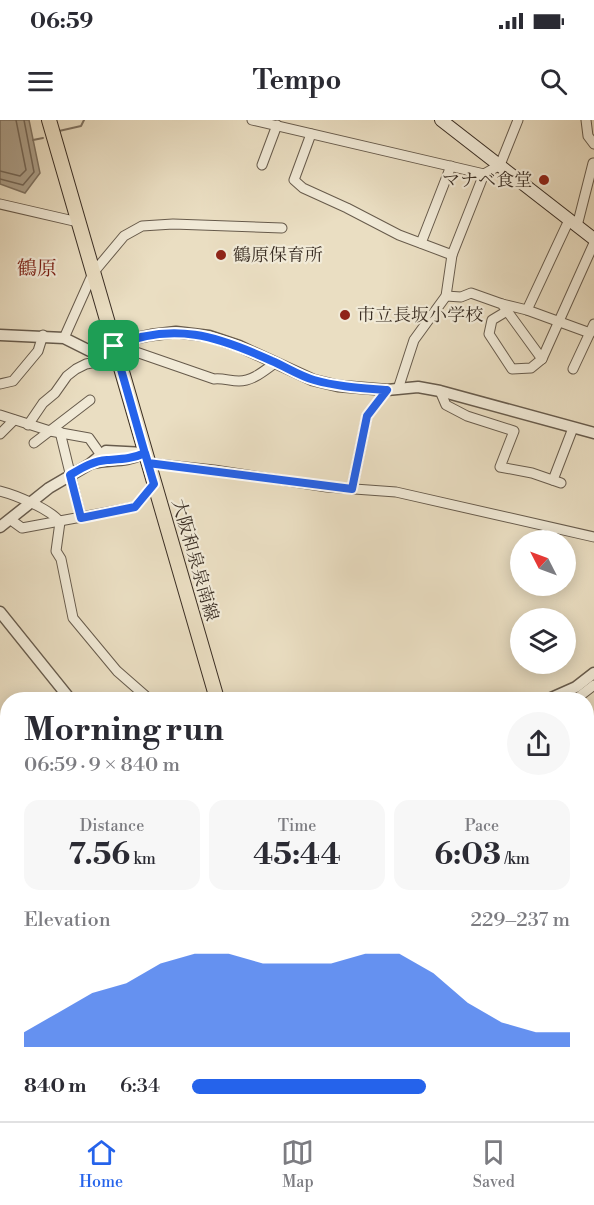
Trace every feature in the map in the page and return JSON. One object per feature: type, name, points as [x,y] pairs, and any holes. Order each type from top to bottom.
[{"type":"main road","name":"大阪和泉泉南線","points":[[49,120],[215,692]]},
{"type":"main road","points":[[441,120],[594,241]]},
{"type":"street","points":[[352,489],[367,416],[392,390],[414,340],[446,296],[452,255],[484,174],[500,165],[518,120]]},
{"type":"street","points":[[586,120],[588,135],[594,144]]},
{"type":"street","points":[[257,121],[484,174]]},
{"type":"street","points":[[262,165],[277,126]]},
{"type":"street","points":[[311,134],[294,180],[303,188],[399,235],[452,255]]},
{"type":"street","points":[[527,310],[573,223],[593,163]]},
{"type":"street","points":[[421,243],[451,166]]},
{"type":"street","points":[[0,204],[78,222]]},
{"type":"street","points":[[64,338],[93,273],[124,236],[142,226],[173,224],[282,228]]},
{"type":"street","points":[[504,307],[492,320],[489,334],[512,369],[531,368],[542,359],[594,241]]},
{"type":"street","points":[[446,296],[461,297],[471,293],[504,307],[527,310],[591,333],[573,369]]},
{"type":"street","points":[[504,307],[542,359]]},
{"type":"street","points":[[28,425],[43,403],[76,369],[116,352],[141,336],[176,332],[209,336],[321,382],[338,386],[392,390],[418,387],[441,391],[594,433]]},
{"type":"street","points":[[0,335],[43,335],[64,338],[90,351],[142,353],[214,379],[224,378],[238,381],[257,376],[275,363]]},
{"type":"street","points":[[0,384],[13,381],[38,351],[43,335]]},
{"type":"street","points":[[441,391],[446,405],[514,431],[500,467],[557,481],[573,428]]},
{"type":"street","points":[[34,443],[55,431],[90,400]]},
{"type":"street","points":[[0,415],[28,425],[89,438],[101,455]]},
{"type":"street","points":[[0,434],[14,420]]},
{"type":"street","points":[[55,431],[81,518]]},
{"type":"street","points":[[0,526],[11,520],[49,488],[90,464],[106,451],[352,489],[396,492],[594,537]]},
{"type":"street","points":[[90,464],[106,460],[146,458]]},
{"type":"street","points":[[11,520],[22,528],[135,507],[154,484]]},
{"type":"street","points":[[0,491],[55,515],[60,522],[57,550],[61,559],[73,618],[117,671],[141,692]]},
{"type":"street","points":[[0,614],[64,692]]},
{"type":"street","points":[[565,692],[576,687],[594,673]]},
{"type":"water","points":[[0,120],[29,120],[40,173],[25,193],[0,184]]},
{"type":"waterway","points":[[59,131],[81,126],[84,120]]},
{"type":"waterway","points":[[33,140],[43,138]]},
{"type":"place","name":"マナベ食堂","points":[[544,180]]},
{"type":"place","name":"鶴原保育所","points":[[221,255]]},
{"type":"place","name":"市立長坂小学校","points":[[345,315]]},
{"type":"district","name":"鶴原","points":[[37,269]]},
{"type":"route","points":[[114,346],[141,440],[148,463],[154,484],[135,507],[81,518],[70,475],[90,464],[106,460],[122,460],[136,457],[145,453],[148,463],[352,489],[367,416],[387,390],[338,386],[313,380],[238,346],[209,336],[176,332],[151,334],[114,346]]}]
